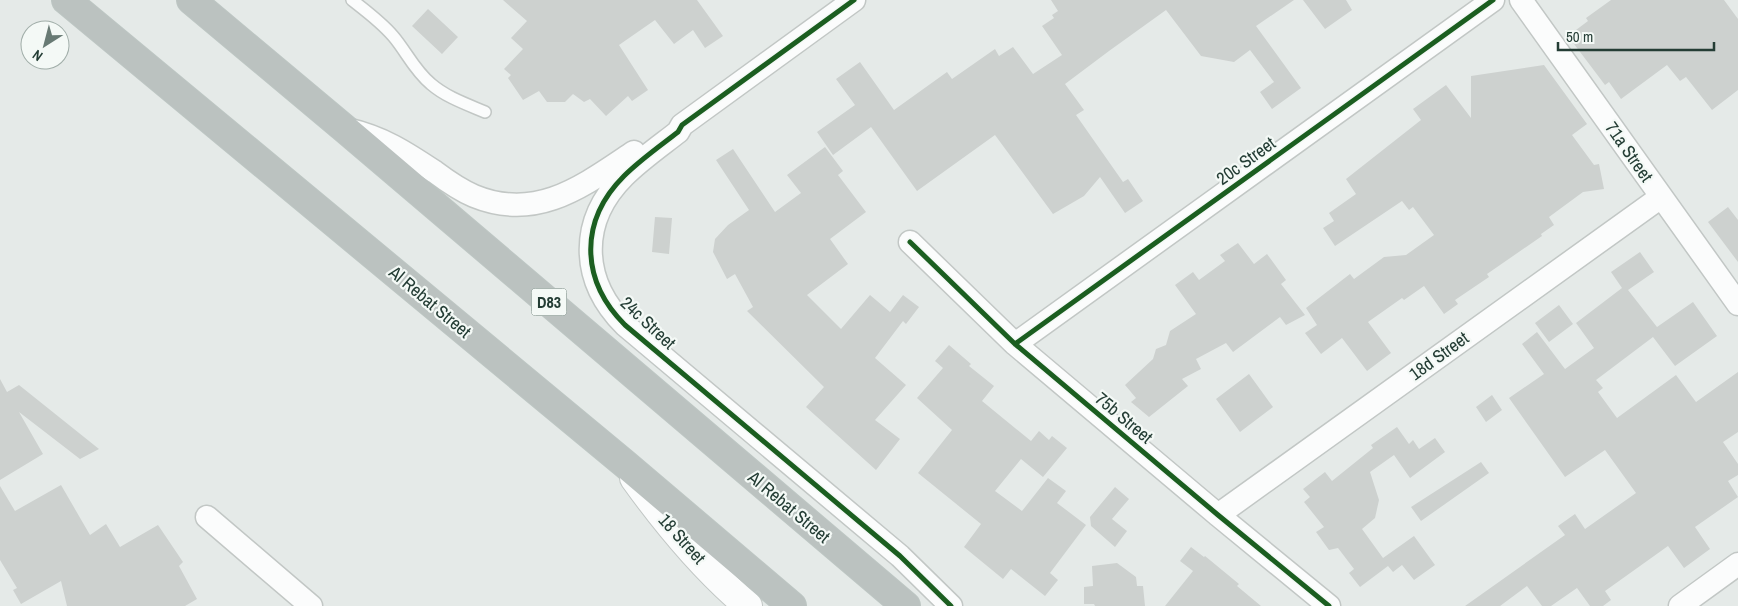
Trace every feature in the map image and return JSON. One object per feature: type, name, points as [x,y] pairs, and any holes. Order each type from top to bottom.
[{"type":"highway","name":"Al Rebat Street","points":[[66,0],[625,464],[792,606]]},
{"type":"highway","name":"Al Rebat Street","points":[[191,0],[906,606]]},
{"type":"street","name":"20c Street","points":[[1015,344],[1493,0]]},
{"type":"street","name":"71a Street","points":[[1521,0],[1738,304]]},
{"type":"street","name":"24c Street","points":[[845,3],[682,125],[678,132],[624,176],[605,200],[597,216],[591,233],[591,262],[602,296],[615,315],[625,325],[900,556],[951,606]]},
{"type":"street","name":"24c Street","points":[[345,129],[364,133],[399,148],[472,196],[489,202],[521,206],[554,199],[580,188],[673,126],[682,125]]},
{"type":"street","name":"18d Street","points":[[1218,515],[1661,197]]},
{"type":"street","name":"75b Street","points":[[910,242],[1015,344],[1329,606]]},
{"type":"street","name":"18 Street","points":[[625,464],[661,515],[714,574],[748,606]]},
{"type":"street","points":[[207,518],[311,606]]},
{"type":"street","points":[[1680,606],[1738,564]]},
{"type":"lane","points":[[352,0],[385,26],[402,47],[418,72],[431,84],[445,94],[485,112]]},
{"type":"building","points":[[503,0],[697,0],[723,36],[705,48],[693,30],[674,44],[655,20],[619,45],[648,90],[632,101],[628,96],[606,116],[590,99],[584,102],[573,94],[565,102],[547,102],[539,91],[523,100],[508,78],[511,75],[504,69],[523,49],[511,38],[527,21]]},
{"type":"building","points":[[1051,0],[1294,0],[1256,26],[1301,88],[1272,109],[1260,92],[1274,82],[1250,50],[1234,62],[1201,56],[1166,10],[1065,84],[1084,110],[1076,115],[1123,182],[1128,179],[1143,201],[1125,213],[1100,177],[1084,196],[1053,214],[995,135],[917,191],[871,127],[833,155],[817,132],[855,105],[836,79],[860,62],[894,110],[947,72],[952,79],[995,49],[999,56],[1013,47],[1033,74],[1062,55],[1042,26],[1054,18],[1052,15],[1058,11]]},
{"type":"building","points":[[1303,0],[1346,0],[1352,10],[1325,29]]},
{"type":"building","points":[[1611,0],[1724,0],[1738,19],[1738,90],[1712,110],[1686,77],[1680,81],[1667,65],[1621,99],[1609,82],[1605,85],[1568,36],[1588,21],[1586,18]]},
{"type":"building","points":[[428,9],[458,37],[442,54],[412,26]]},
{"type":"building","points":[[1544,65],[1587,124],[1572,135],[1594,165],[1599,164],[1604,189],[1583,192],[1549,217],[1554,225],[1541,234],[1542,236],[1487,274],[1489,277],[1455,300],[1458,304],[1444,314],[1424,286],[1404,300],[1402,298],[1368,322],[1391,353],[1367,371],[1342,338],[1321,354],[1305,333],[1317,325],[1306,308],[1350,274],[1354,279],[1384,257],[1406,255],[1434,235],[1413,207],[1409,210],[1402,201],[1335,246],[1323,228],[1334,221],[1329,213],[1356,194],[1346,179],[1421,120],[1413,109],[1446,85],[1471,118],[1471,76]]},
{"type":"building","points":[[825,147],[843,171],[838,175],[866,212],[830,239],[848,264],[807,295],[841,329],[870,295],[890,312],[903,295],[919,307],[906,324],[903,321],[875,358],[906,385],[875,420],[900,439],[876,470],[806,407],[824,387],[747,311],[753,307],[735,274],[727,279],[713,252],[715,239],[728,225],[749,210],[716,160],[733,149],[775,212],[801,193],[787,175]]},
{"type":"building","points":[[1728,207],[1738,220],[1738,262],[1708,222]]},
{"type":"building","points":[[655,217],[672,218],[669,254],[652,252]]},
{"type":"building","points":[[1238,243],[1254,264],[1267,254],[1286,280],[1281,284],[1305,315],[1286,325],[1280,317],[1233,352],[1226,343],[1196,359],[1201,369],[1182,379],[1188,386],[1149,417],[1131,402],[1136,398],[1125,385],[1153,359],[1156,349],[1166,345],[1170,331],[1196,314],[1175,285],[1193,272],[1199,280],[1225,261],[1220,255]]},
{"type":"building","points":[[1640,252],[1654,272],[1628,290],[1657,327],[1693,302],[1717,336],[1675,366],[1653,337],[1596,380],[1603,388],[1598,392],[1617,418],[1676,375],[1696,402],[1738,372],[1738,432],[1723,442],[1738,464],[1738,475],[1728,481],[1738,497],[1695,527],[1710,549],[1684,568],[1668,546],[1605,591],[1611,600],[1603,606],[1590,606],[1577,588],[1551,606],[1542,606],[1527,586],[1500,606],[1465,606],[1565,535],[1558,526],[1575,514],[1585,529],[1636,493],[1605,450],[1565,477],[1509,398],[1544,374],[1522,344],[1537,332],[1565,369],[1594,348],[1576,323],[1622,288],[1611,272]]},
{"type":"building","points":[[1559,305],[1573,324],[1549,342],[1535,323]]},
{"type":"building","points":[[949,345],[971,364],[969,366],[994,386],[982,401],[1031,441],[1039,431],[1049,440],[1052,436],[1067,448],[1043,477],[1021,459],[995,491],[1022,511],[1048,478],[1066,491],[1057,503],[1086,525],[1050,573],[1058,580],[1045,596],[1011,569],[1003,579],[964,547],[981,524],[918,473],[952,430],[917,398],[943,368],[935,361]]},
{"type":"building","points":[[1249,374],[1273,407],[1240,432],[1216,399]]},
{"type":"building","points":[[0,379],[7,392],[19,385],[99,449],[80,459],[19,412],[43,454],[0,480]]},
{"type":"building","points":[[1492,395],[1502,410],[1486,422],[1476,407]]},
{"type":"building","points":[[1397,427],[1409,444],[1413,440],[1419,449],[1435,438],[1445,452],[1410,478],[1394,455],[1370,472],[1379,500],[1375,518],[1362,529],[1383,558],[1414,536],[1435,565],[1414,580],[1402,565],[1393,572],[1388,566],[1360,587],[1349,573],[1354,569],[1338,548],[1329,550],[1316,532],[1324,527],[1304,502],[1310,497],[1303,489],[1325,472],[1332,481],[1373,448],[1371,445]]},
{"type":"building","points":[[1481,462],[1489,473],[1421,521],[1411,507]]},
{"type":"building","points":[[61,485],[90,535],[106,524],[120,547],[158,525],[183,562],[179,566],[197,599],[185,606],[67,606],[61,581],[21,604],[13,590],[17,588],[0,560],[0,486],[15,511]]},
{"type":"building","points":[[1115,487],[1129,499],[1112,519],[1127,531],[1115,547],[1091,526],[1090,517]]},
{"type":"building","points":[[1191,547],[1239,584],[1237,586],[1261,606],[1165,606],[1193,571],[1180,561]]},
{"type":"building","points":[[1117,563],[1136,577],[1137,586],[1143,586],[1145,606],[1095,606],[1094,604],[1084,604],[1084,587],[1093,586],[1092,566]]},
{"type":"cycle path","points":[[854,0],[682,125],[678,132],[624,176],[609,193],[599,212],[593,231],[591,250],[593,270],[610,308],[625,325],[900,556],[951,606]]},
{"type":"cycle path","points":[[1015,344],[1493,0]]},
{"type":"cycle path","points":[[910,242],[1015,344],[1329,606]]}]
